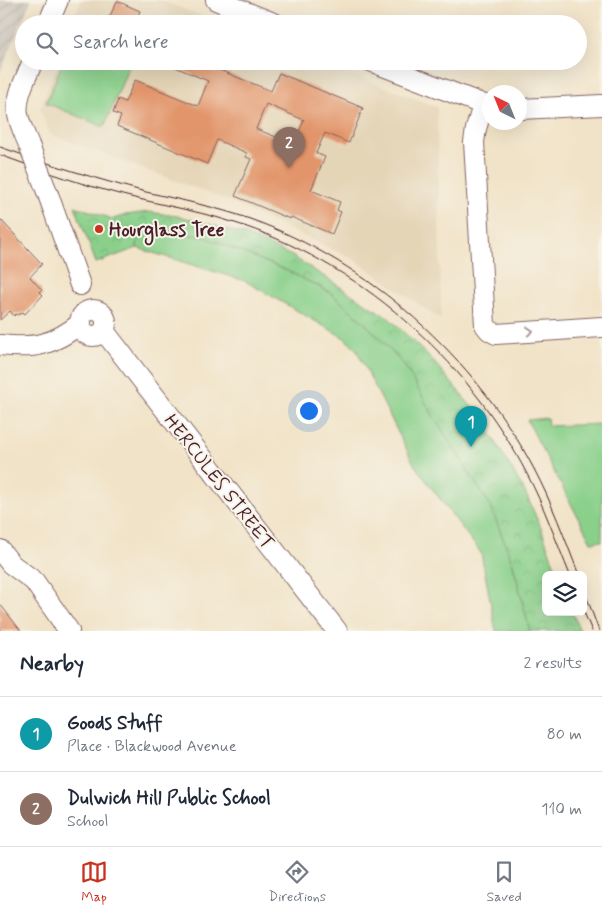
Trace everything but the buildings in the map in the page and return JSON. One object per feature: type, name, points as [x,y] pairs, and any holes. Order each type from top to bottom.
[{"type":"street","points":[[52,15],[58,0]]},
{"type":"street","points":[[216,0],[254,15]]},
{"type":"street","points":[[29,70],[18,106],[20,123],[80,285]]},
{"type":"street","points":[[393,70],[482,104]]},
{"type":"street","points":[[527,109],[602,104]]},
{"type":"street","points":[[482,116],[476,130],[474,142],[485,325],[496,334],[602,327]]},
{"type":"street","name":"HERCULES STREET","points":[[0,345],[24,347],[54,341],[80,323],[83,331],[89,335],[97,335],[104,331],[337,631]]},
{"type":"street","points":[[0,550],[11,564],[34,581],[69,631]]},
{"type":"shaded area","points":[[0,0],[31,0],[25,15],[15,15],[15,38],[0,73]]},
{"type":"shaded area","points":[[81,0],[160,0],[198,15],[75,15]]},
{"type":"shaded area","points":[[55,70],[341,70],[437,107],[441,320],[355,260],[229,201],[50,134],[40,108]]},
{"type":"green space","points":[[59,70],[127,70],[104,127],[46,103]]},
{"type":"green space","points":[[75,206],[113,219],[149,212],[183,217],[246,235],[292,256],[390,319],[433,361],[476,412],[491,434],[524,490],[541,528],[557,571],[542,571],[542,616],[574,616],[580,631],[530,631],[513,564],[491,507],[434,417],[405,366],[370,328],[331,293],[288,271],[205,237],[161,230],[139,230],[137,248],[96,263]]},
{"type":"green space","points":[[138,230],[161,230],[205,237],[288,271],[331,293],[370,328],[405,366],[434,417],[491,507],[513,564],[530,631],[496,631],[481,553],[415,466],[356,349],[343,337],[245,281],[137,248]]},
{"type":"green space","points":[[547,418],[548,426],[602,424],[602,541],[591,542],[527,420]]},
{"type":"tram line","points":[[0,147],[109,182],[211,207],[250,219],[294,237],[336,260],[376,287],[414,318],[450,352],[482,389],[510,428],[547,495],[577,571]]},
{"type":"tram line","points":[[0,155],[94,187],[232,222],[278,239],[322,262],[364,288],[404,319],[440,354],[473,391],[502,431],[533,486],[568,571]]},
{"type":"tram line","points":[[587,598],[599,631]]},
{"type":"tram line","points":[[586,616],[592,631]]},
{"type":"place","name":"Dulwich Hill Public School","points":[[289,168]]},
{"type":"place","name":"Hourglass Tree","points":[[99,229]]},
{"type":"place","name":"Goods Stuff","points":[[471,447]]}]
